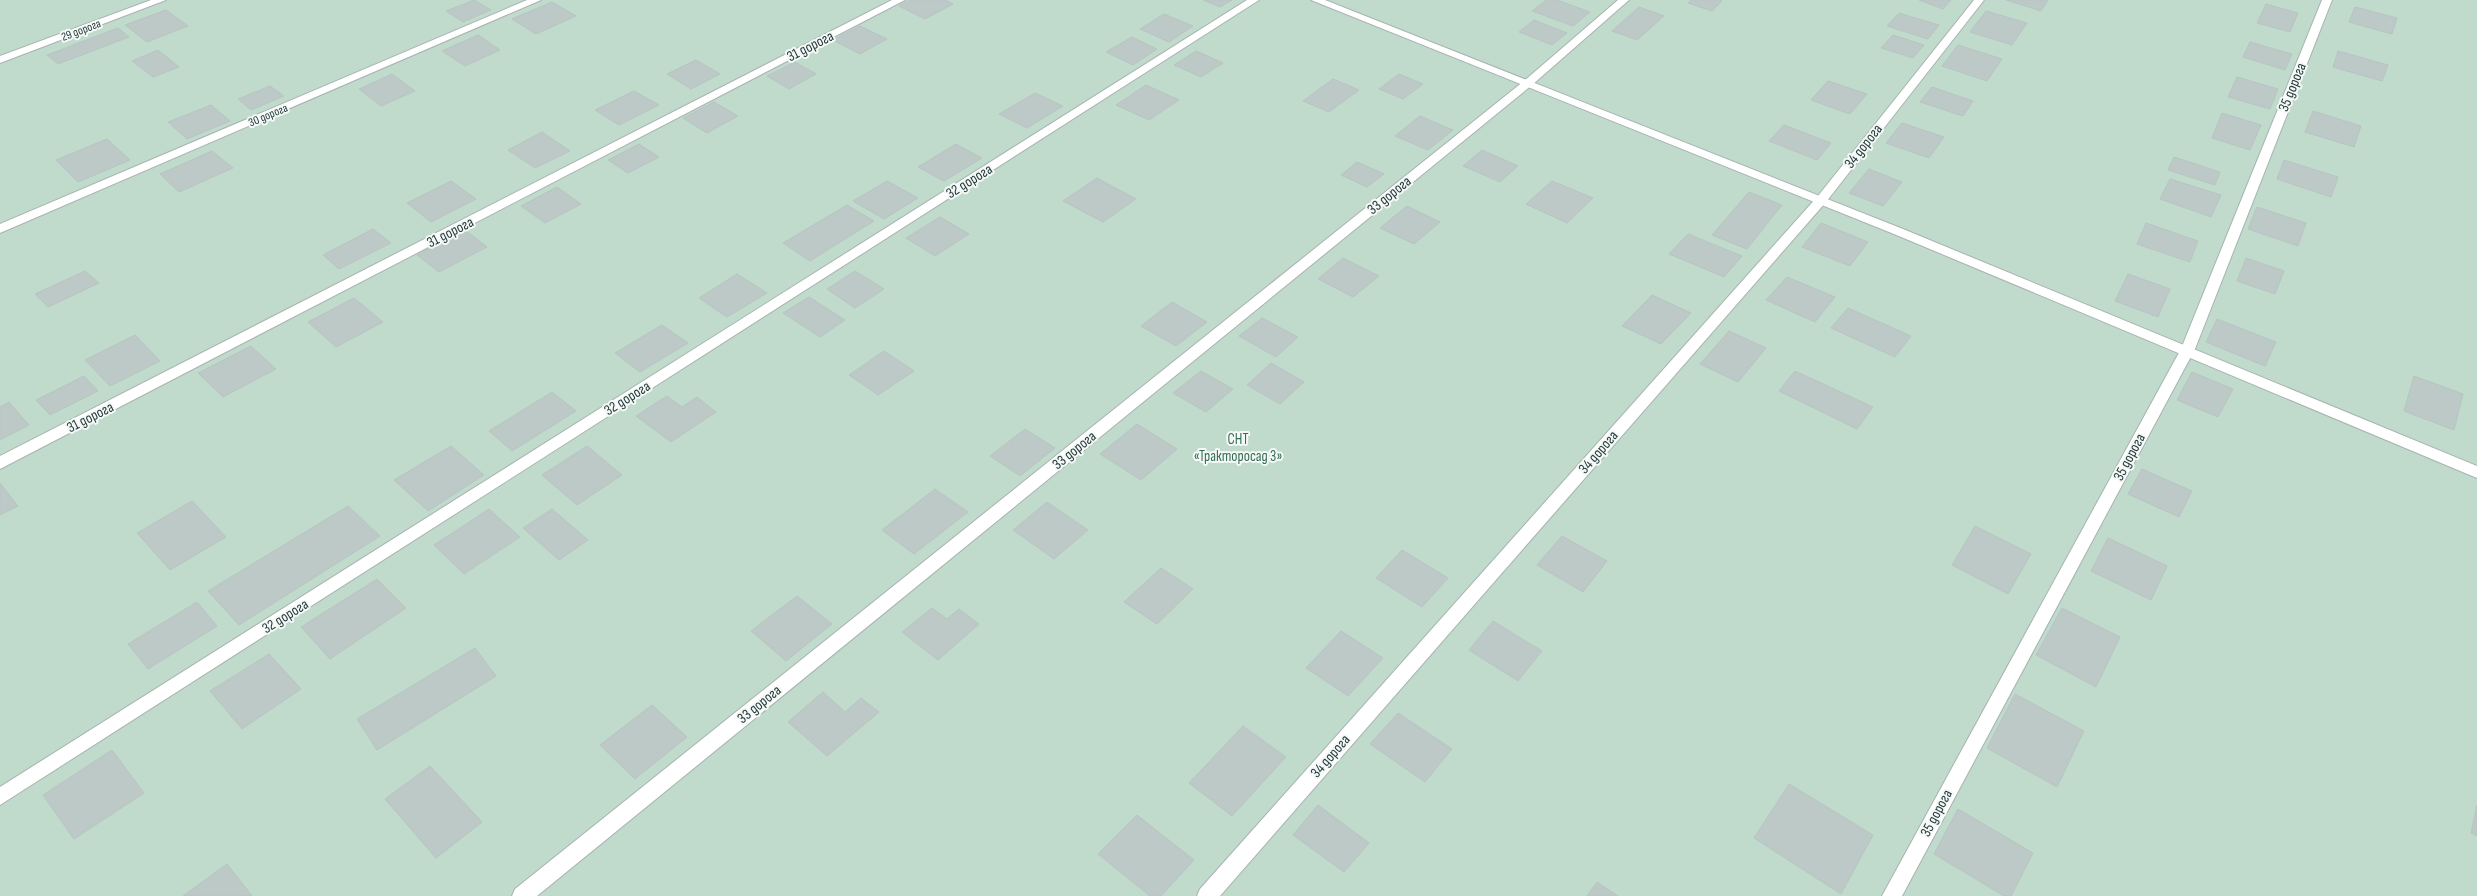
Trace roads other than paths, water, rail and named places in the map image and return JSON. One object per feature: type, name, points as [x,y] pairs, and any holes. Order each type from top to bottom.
[{"type":"street","name":"29 дорога","points":[[0,60],[161,0]]},
{"type":"street","name":"30 дорога","points":[[0,229],[536,0]]},
{"type":"street","name":"31 дорога","points":[[0,463],[900,0]]},
{"type":"street","name":"32 дорога","points":[[0,797],[1254,0]]},
{"type":"street","points":[[1316,0],[1822,199],[2188,348],[2477,472]]},
{"type":"street","name":"33 дорога","points":[[522,896],[1528,83],[1624,0]]},
{"type":"street","name":"34 дорога","points":[[1207,896],[1822,199],[1979,0]]},
{"type":"street","name":"35 дорога","points":[[1892,896],[2188,348],[2327,0]]},
{"type":"park label","name":"СНТ «Тракторосад 3»","points":[[1238,448]]}]
